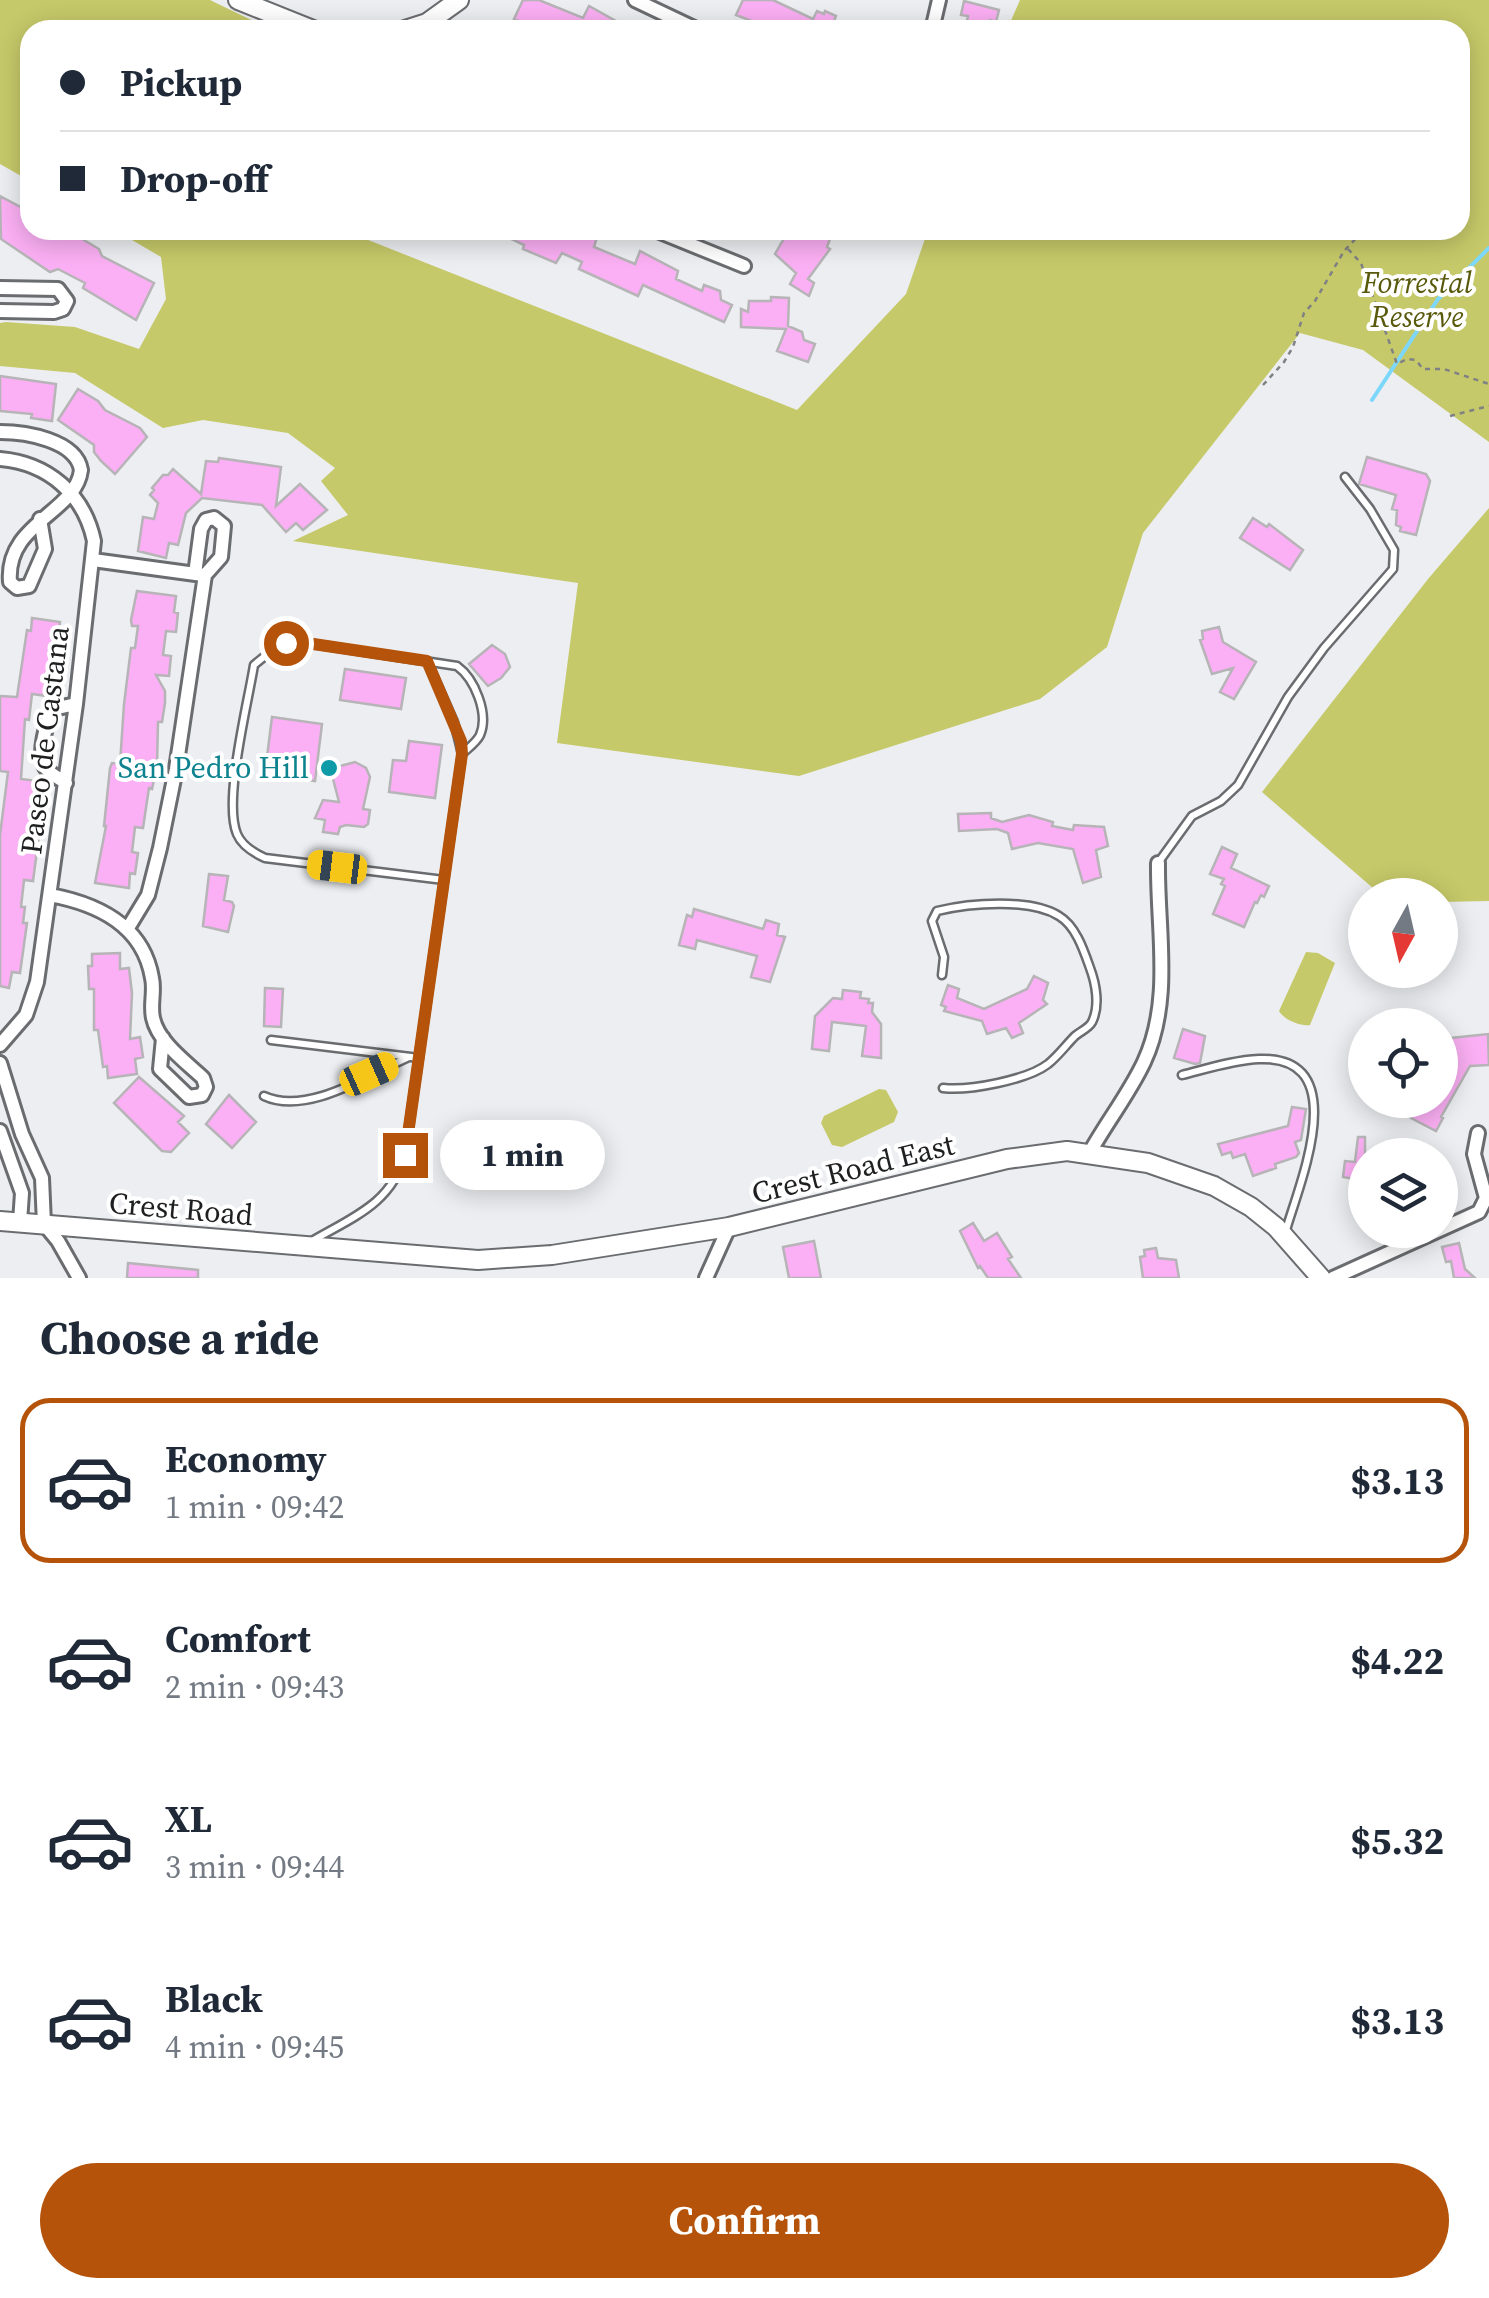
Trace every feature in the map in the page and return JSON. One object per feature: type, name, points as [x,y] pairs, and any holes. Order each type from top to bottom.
[{"type":"street","points":[[238,0],[282,20]]},
{"type":"street","points":[[432,20],[459,0]]},
{"type":"street","points":[[635,0],[677,20]]},
{"type":"street","points":[[686,240],[744,266]]},
{"type":"street","points":[[0,288],[58,289],[67,301],[59,312],[0,309]]},
{"type":"street","name":"Paseo de Castana","points":[[0,432],[36,436],[75,455],[82,470],[74,494],[90,523],[93,560],[37,982],[26,1014],[0,1045]]},
{"type":"street","points":[[0,459],[31,465],[54,476],[74,494],[40,520],[18,549],[9,578],[17,588],[29,586],[46,549],[40,520]]},
{"type":"street","points":[[93,560],[200,574],[176,769],[160,848],[148,895],[128,928]]},
{"type":"street","points":[[66,782],[45,767],[46,732],[53,709],[76,704]]},
{"type":"street","points":[[1089,1154],[1145,1061],[1155,1028],[1161,943],[1158,863]]},
{"type":"street","points":[[50,894],[100,909],[128,928],[142,950],[152,978],[153,1020],[163,1038],[202,1078],[206,1087],[202,1095],[189,1097],[160,1069],[163,1038]]},
{"type":"street","points":[[0,1063],[22,1134],[42,1178],[44,1224],[80,1278]]},
{"type":"street","points":[[0,1131],[22,1193],[20,1222]]},
{"type":"street","points":[[1333,1278],[1479,1212],[1486,1198],[1474,1154],[1478,1134]]},
{"type":"street","name":"Crest Road East","points":[[358,1250],[478,1260],[552,1255],[729,1227],[1007,1159],[1067,1151],[1148,1162],[1214,1186],[1252,1207],[1321,1278]]},
{"type":"street","name":"Crest Road","points":[[0,1220],[358,1250]]},
{"type":"street","points":[[706,1278],[729,1227]]},
{"type":"lane","points":[[1158,863],[1192,816],[1221,801],[1238,785],[1288,697],[1324,648],[1393,569],[1394,550],[1345,477]]},
{"type":"lane","points":[[444,880],[266,858],[250,851],[237,836],[233,796],[254,665],[286,643],[300,642],[457,666],[468,674],[478,694],[480,736],[462,754]]},
{"type":"lane","points":[[302,1246],[368,1209],[399,1177],[462,754],[454,722],[427,661]]},
{"type":"lane","points":[[942,975],[944,957],[932,921],[938,911],[966,904],[1038,909],[1057,914],[1084,950],[1095,981],[1096,1008],[1091,1025],[1046,1066],[1005,1080],[943,1088]]},
{"type":"lane","points":[[271,1040],[418,1058]]},
{"type":"lane","points":[[264,1096],[277,1102],[306,1102],[408,1057]]},
{"type":"lane","points":[[1182,1074],[1259,1058],[1283,1062],[1308,1081],[1314,1092],[1316,1119],[1284,1236]]},
{"type":"path","points":[[1263,385],[1284,362],[1304,313],[1344,251],[1356,240]]},
{"type":"path","points":[[1348,250],[1361,263],[1397,364],[1416,360],[1423,368],[1444,369],[1489,384]]},
{"type":"path","points":[[1450,416],[1489,406]]},
{"type":"green space","points":[[0,0],[210,0],[251,20],[20,20],[20,175],[0,164]]},
{"type":"green space","name":"Forrestal Reserve","points":[[1020,0],[1489,0],[1489,442],[1363,350],[1300,333],[1143,533],[1107,647],[1040,699],[799,776],[557,743],[578,583],[293,541],[348,515],[321,481],[335,468],[288,433],[203,420],[163,428],[75,373],[0,366],[0,323],[6,322],[75,327],[139,349],[166,299],[161,257],[132,240],[368,240],[797,410],[906,294],[925,240],[1470,240],[1470,20],[1011,20]]},
{"type":"green space","points":[[1489,508],[1489,901],[1458,902],[1458,878],[1361,878],[1262,792],[1428,579]]},
{"type":"green space","points":[[1306,952],[1318,953],[1335,963],[1310,1025],[1297,1024],[1279,1011]]},
{"type":"green space","points":[[879,1089],[886,1090],[898,1112],[894,1122],[842,1147],[832,1145],[821,1123],[824,1116]]},
{"type":"building","points":[[523,0],[539,0],[583,18],[589,6],[614,20],[516,20]]},
{"type":"building","points":[[743,0],[773,0],[813,19],[817,11],[836,16],[834,20],[749,20],[736,15]]},
{"type":"building","points":[[964,1],[999,10],[996,20],[967,20],[968,16],[961,15]]},
{"type":"building","points":[[0,196],[20,207],[20,240],[84,240],[99,249],[102,256],[154,283],[136,320],[83,288],[85,283],[58,269],[50,272],[1,239]]},
{"type":"building","points":[[514,240],[596,240],[594,247],[635,264],[640,251],[678,271],[676,279],[702,291],[704,285],[720,291],[721,300],[732,305],[724,322],[643,285],[638,296],[579,269],[582,262],[562,253],[556,263],[523,249],[524,245]]},
{"type":"building","points":[[783,240],[830,240],[830,249],[808,279],[814,283],[809,296],[790,284],[796,273],[775,254]]},
{"type":"building","points":[[771,297],[789,298],[788,326],[815,344],[808,362],[777,351],[786,329],[741,327],[741,309],[748,312],[749,301],[771,301]]},
{"type":"building","points":[[0,376],[56,384],[52,421],[31,418],[32,414],[0,411]]},
{"type":"building","points":[[78,389],[105,410],[140,428],[147,437],[115,474],[94,452],[94,445],[58,420]]},
{"type":"building","points":[[1367,457],[1426,474],[1430,481],[1416,535],[1400,531],[1401,527],[1396,525],[1397,510],[1392,509],[1396,495],[1359,484]]},
{"type":"building","points":[[219,458],[281,467],[276,506],[300,484],[327,510],[303,530],[296,523],[286,532],[262,505],[202,498],[186,513],[178,545],[169,543],[166,558],[138,551],[143,517],[154,519],[158,503],[150,495],[152,488],[163,475],[173,469],[201,494],[206,461],[218,462]]},
{"type":"building","points":[[1253,518],[1267,527],[1269,524],[1303,550],[1290,570],[1240,538]]},
{"type":"building","points":[[137,591],[176,596],[174,612],[178,613],[176,632],[166,631],[163,655],[171,656],[169,676],[156,675],[165,691],[165,703],[162,722],[158,722],[157,766],[143,828],[135,827],[132,852],[138,853],[129,888],[95,883],[106,826],[110,768],[112,763],[120,764],[131,648],[135,648],[138,626],[132,626],[131,620]]},
{"type":"building","points":[[32,618],[60,622],[58,637],[67,639],[60,682],[52,681],[47,696],[32,694],[29,720],[25,719],[21,779],[38,781],[35,796],[44,798],[33,881],[24,880],[21,907],[25,907],[23,923],[27,923],[20,973],[12,972],[9,988],[0,986],[0,835],[8,772],[0,771],[0,696],[17,697]]},
{"type":"building","points":[[1219,627],[1223,642],[1256,662],[1234,699],[1220,692],[1233,668],[1212,674],[1200,640],[1202,631]]},
{"type":"building","points":[[492,645],[505,654],[510,667],[488,686],[469,664]]},
{"type":"building","points":[[345,669],[406,678],[401,709],[340,700]]},
{"type":"building","points":[[272,717],[322,724],[315,781],[281,777],[284,759],[267,757]]},
{"type":"building","points":[[409,741],[442,745],[435,798],[389,792],[393,760],[406,761]]},
{"type":"building","points":[[355,762],[366,768],[370,777],[363,809],[370,810],[368,824],[340,827],[338,834],[323,832],[325,820],[315,818],[323,800],[339,802],[333,779],[340,766]]},
{"type":"building","points":[[991,813],[991,818],[1002,822],[1029,815],[1073,830],[1074,825],[1104,827],[1108,846],[1096,850],[1101,877],[1083,883],[1073,849],[1038,843],[1012,849],[1008,833],[997,829],[959,831],[958,814]]},
{"type":"building","points":[[1222,847],[1237,854],[1231,868],[1269,886],[1264,897],[1261,895],[1255,902],[1244,927],[1213,914],[1225,886],[1221,884],[1224,879],[1210,874]]},
{"type":"building","points":[[209,874],[228,876],[224,900],[234,906],[228,932],[203,926]]},
{"type":"building","points":[[694,909],[763,929],[766,920],[779,924],[777,935],[785,937],[770,982],[751,977],[757,956],[697,940],[695,949],[679,945],[687,915],[692,917]]},
{"type":"building","points":[[120,953],[120,969],[129,968],[132,993],[130,1039],[140,1037],[143,1057],[135,1059],[137,1074],[108,1078],[98,1030],[94,1030],[94,989],[89,989],[88,966],[92,966],[92,954]]},
{"type":"building","points":[[1034,976],[1048,983],[1043,1000],[1047,1004],[1019,1023],[1023,1033],[1012,1038],[1006,1028],[987,1034],[982,1021],[944,1011],[946,1007],[941,1005],[948,985],[959,989],[957,998],[984,1009],[1027,989]]},
{"type":"building","points":[[265,988],[283,989],[281,1027],[264,1026]]},
{"type":"building","points":[[843,990],[861,992],[860,998],[873,1003],[872,1012],[881,1024],[881,1058],[862,1056],[866,1026],[832,1022],[829,1051],[812,1049],[815,1016],[833,998],[842,999]]},
{"type":"building","points":[[1183,1029],[1205,1036],[1200,1063],[1174,1058]]},
{"type":"building","points":[[1488,1034],[1489,1065],[1470,1066],[1458,1087],[1458,1037]]},
{"type":"building","points":[[139,1077],[184,1116],[178,1122],[189,1133],[171,1152],[162,1151],[114,1103]]},
{"type":"building","points":[[229,1095],[256,1122],[232,1148],[206,1124]]},
{"type":"building","points":[[1292,1107],[1306,1109],[1301,1140],[1295,1142],[1299,1153],[1296,1157],[1253,1176],[1245,1154],[1233,1158],[1231,1152],[1222,1155],[1218,1144],[1288,1126]]},
{"type":"building","points":[[1411,1118],[1443,1118],[1436,1131]]},
{"type":"building","points":[[1348,1161],[1348,1178],[1343,1177]]},
{"type":"building","points":[[973,1223],[984,1241],[997,1233],[1021,1278],[988,1278],[978,1268],[960,1231]]},
{"type":"building","points":[[814,1241],[821,1278],[789,1278],[783,1247]]},
{"type":"building","points":[[1458,1243],[1465,1269],[1475,1278],[1454,1278],[1451,1261],[1446,1262],[1442,1248],[1458,1248]]},
{"type":"building","points":[[1156,1248],[1158,1258],[1176,1260],[1179,1278],[1143,1278],[1140,1257],[1145,1256],[1144,1250]]},
{"type":"building","points":[[128,1263],[198,1270],[198,1278],[127,1278]]},
{"type":"waterway","points":[[1372,400],[1438,299],[1489,248]]},
{"type":"place","name":"San Pedro Hill","points":[[329,768]]},
{"type":"route","points":[[286,643],[427,661],[461,741],[405,1155]]}]
